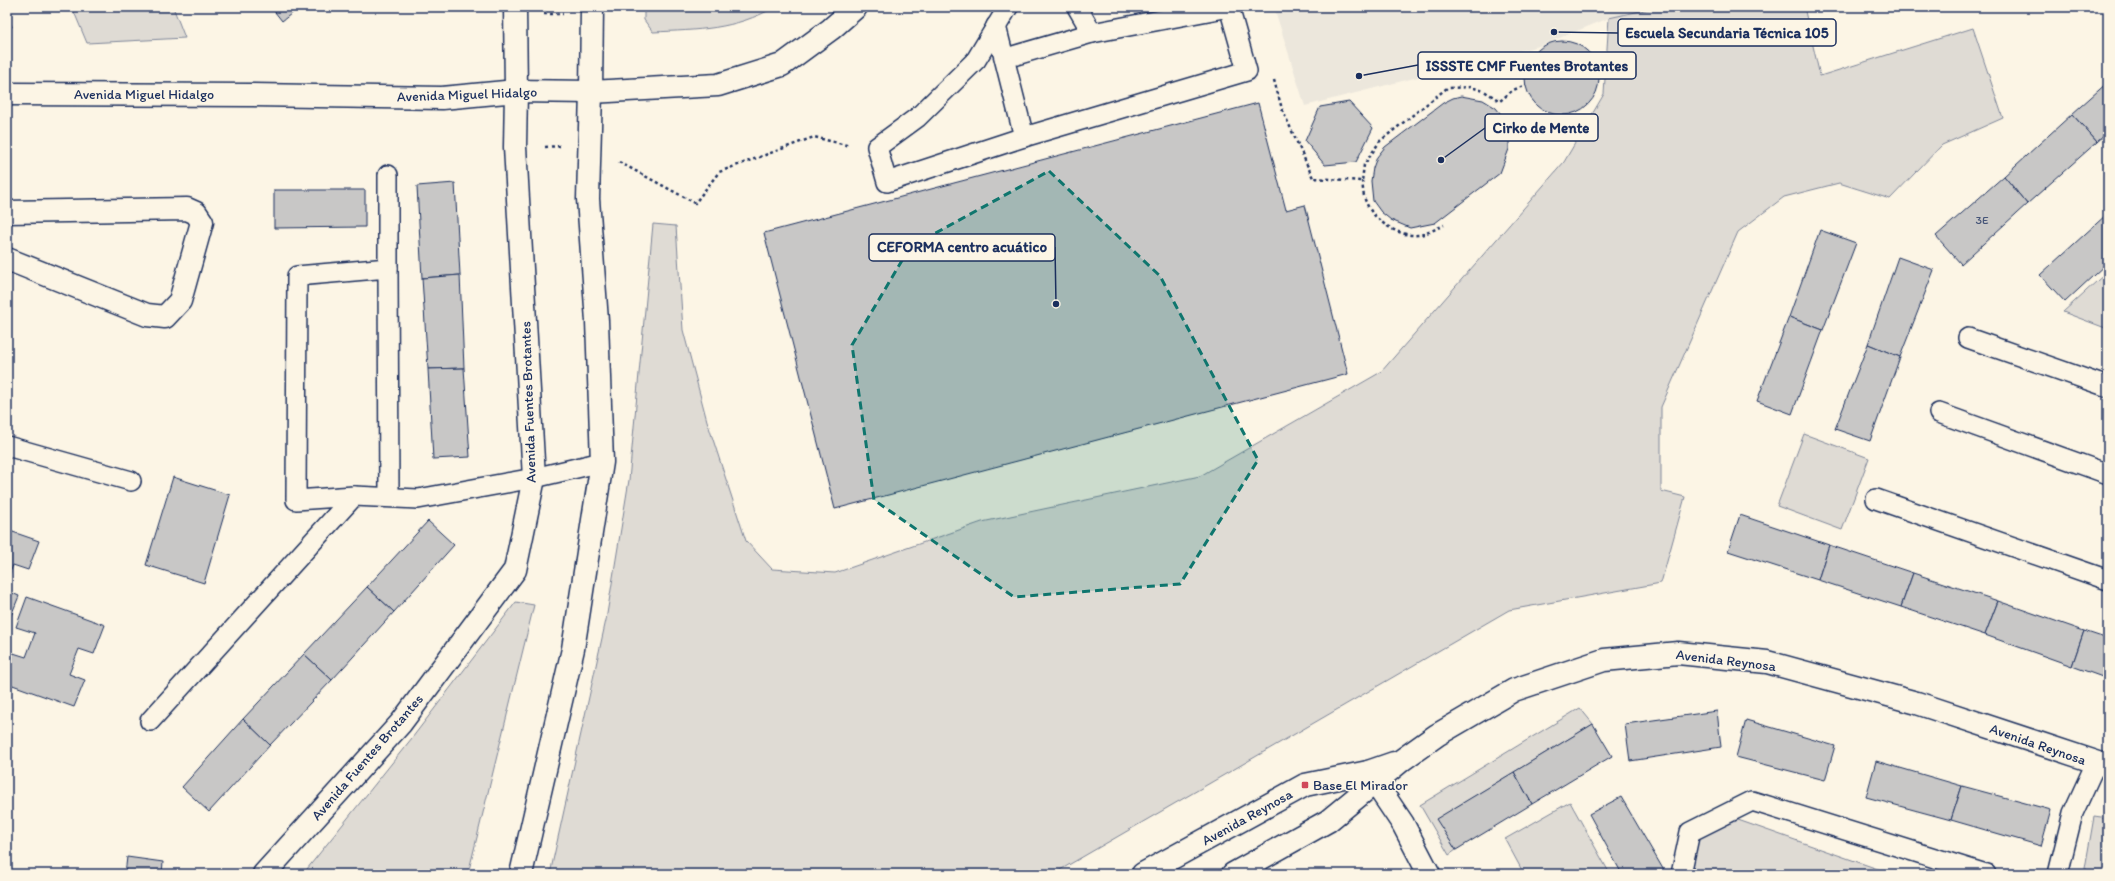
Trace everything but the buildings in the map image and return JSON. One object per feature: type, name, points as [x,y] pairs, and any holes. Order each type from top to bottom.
[{"type":"street","name":"Avenida Miguel Hidalgo","points":[[7,94],[253,95],[442,98],[516,91],[591,92],[718,85],[782,65],[831,29],[856,7]]},
{"type":"street","name":"Avenida Fuentes Brotantes","points":[[264,874],[401,723],[515,570],[534,478],[515,147],[515,10]]},
{"type":"street","points":[[521,874],[573,649],[602,462],[597,321],[588,199],[592,11]]},
{"type":"street","points":[[7,212],[187,209],[196,213],[202,222],[180,301],[166,317],[147,316],[7,258]]},
{"type":"street","name":"Avenida Reynosa","points":[[1233,874],[1328,821],[1372,777],[1514,690],[1604,660],[1678,652],[1775,664],[1918,703],[2102,765]]},
{"type":"street","points":[[1372,777],[1403,824],[1429,874]]},
{"type":"street","name":"Avenida Reynosa","points":[[1143,874],[1305,784],[1372,777]]},
{"type":"lane","points":[[1006,58],[1092,33],[1229,7],[1247,71],[1024,137],[887,182],[877,147],[918,117],[976,60],[1008,7]]},
{"type":"lane","points":[[1077,7],[1092,33]]},
{"type":"lane","points":[[996,26],[1006,58],[1024,137]]},
{"type":"lane","points":[[388,175],[389,497]]},
{"type":"lane","points":[[388,268],[297,276],[296,500],[354,496],[418,499],[534,478],[602,462]]},
{"type":"lane","points":[[1968,338],[2108,387]]},
{"type":"lane","points":[[1939,414],[2108,474]]},
{"type":"lane","points":[[7,446],[131,481]]},
{"type":"lane","points":[[150,721],[354,496]]},
{"type":"lane","points":[[1876,499],[2108,580]]},
{"type":"lane","points":[[2058,874],[2073,813],[2102,765]]},
{"type":"lane","points":[[1681,874],[1690,832],[1752,801],[1986,874]]},
{"type":"path","points":[[515,10],[592,11]]},
{"type":"path","points":[[1247,71],[1270,66],[1282,109],[1313,178],[1362,181]]},
{"type":"path","points":[[1444,225],[1417,235],[1401,233],[1386,225],[1375,216],[1366,202],[1362,181],[1364,165],[1380,141],[1448,88],[1471,87],[1484,91],[1500,101],[1513,90],[1526,85]]},
{"type":"path","points":[[515,147],[589,146],[695,203],[719,172],[814,137],[849,146],[877,147]]},
{"type":"highlighted area","points":[[1049,171],[1160,276],[1258,460],[1180,584],[1014,597],[874,500],[852,345],[910,247]]},
{"type":"shaded area","points":[[72,7],[173,7],[185,38],[87,43]]},
{"type":"shaded area","points":[[644,7],[775,7],[760,15],[716,27],[653,32],[644,20]]},
{"type":"shaded area","points":[[1274,7],[1658,7],[1609,18],[1539,46],[1305,106]]},
{"type":"shaded area","points":[[1658,7],[1804,7],[1820,76],[1973,28],[2003,118],[1942,145],[1890,199],[1839,183],[1784,197],[1738,232],[1661,407],[1661,491],[1685,497],[1661,583],[1509,610],[1053,874],[550,874],[606,620],[629,480],[653,224],[676,226],[683,330],[707,421],[746,541],[772,569],[835,573],[982,522],[1200,476],[1381,372],[1564,162],[1604,94],[1609,18]]},
{"type":"shaded area","points":[[2108,271],[2108,329],[2063,312]]},
{"type":"shaded area","points":[[1804,434],[1869,458],[1842,530],[1777,506]]},
{"type":"shaded area","points":[[516,602],[534,605],[468,874],[303,874],[412,738]]},
{"type":"shaded area","points":[[1580,708],[1593,724],[1437,819],[1456,850],[1449,855],[1420,805]]},
{"type":"shaded area","points":[[1570,802],[1610,874],[1524,874],[1505,839]]},
{"type":"shaded area","points":[[2094,817],[2108,819],[2108,874],[2084,874]]},
{"type":"shaded area","points":[[1738,820],[1892,874],[1689,874],[1697,838]]},
{"type":"place","name":"Escuela Secundaria Técnica 105","points":[[1554,32]]},
{"type":"place","name":"ISSSTE CMF Fuentes Brotantes","points":[[1359,76]]},
{"type":"place","name":"Cirko de Mente","points":[[1441,160]]},
{"type":"place","name":"CEFORMA centro acuático","points":[[1056,304]]},
{"type":"place","name":"Base El Mirador","points":[[1305,785]]}]
